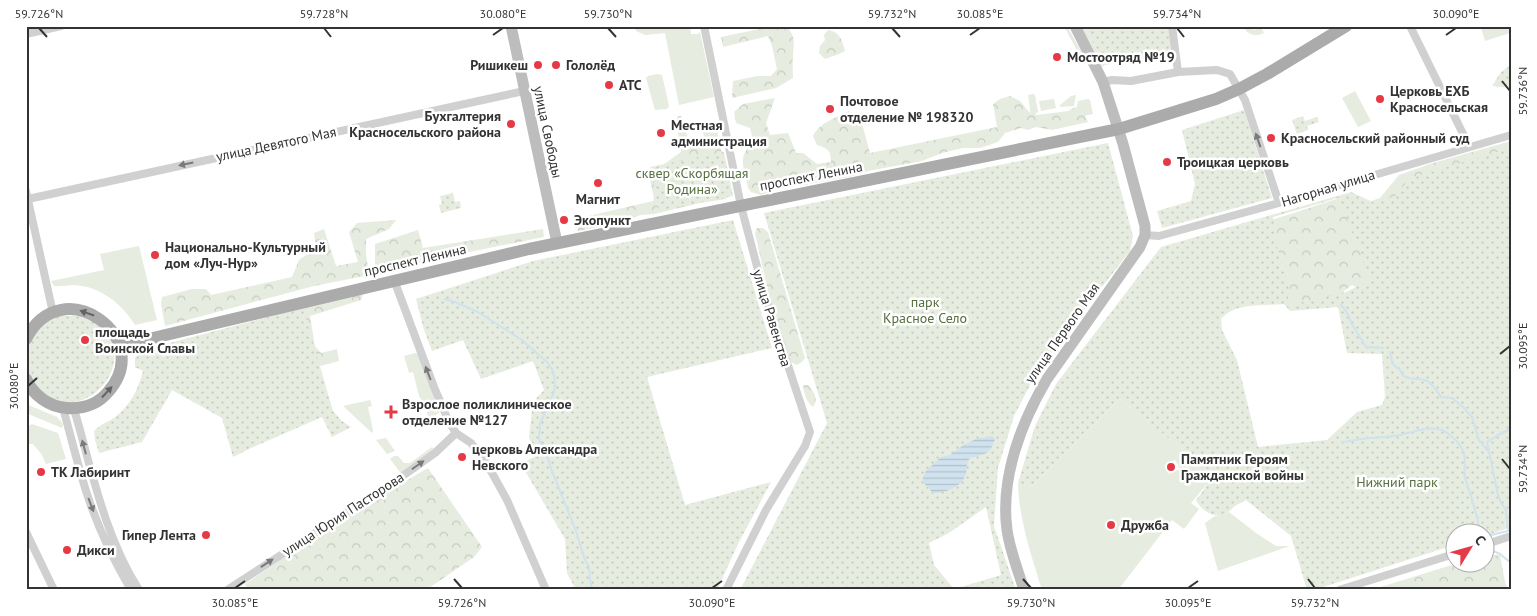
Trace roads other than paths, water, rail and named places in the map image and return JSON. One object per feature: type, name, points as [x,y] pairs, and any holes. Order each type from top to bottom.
[{"type":"main road","name":"улица Свободы","points":[[511,26],[557,243]]},
{"type":"main road","points":[[1075,26],[1104,82],[1143,217],[1145,236]]},
{"type":"main road","name":"проспект Ленина","points":[[120,346],[557,243],[1118,129],[1216,99],[1239,89],[1346,26]]},
{"type":"main road","name":"улица Первого Мая","points":[[1024,590],[1011,548],[1006,514],[1008,479],[1019,438],[1034,400],[1047,379],[1140,247],[1145,236]]},
{"type":"main road","points":[[27,337],[39,322],[53,313],[62,310],[80,310],[99,318],[113,332],[120,346],[121,355],[119,373],[111,389],[91,405],[68,408],[48,403],[28,386]]},
{"type":"street","points":[[26,34],[61,26]]},
{"type":"street","name":"улица Равенства","points":[[704,26],[741,206],[764,293],[810,432],[805,446],[766,510],[726,590]]},
{"type":"street","points":[[1172,26],[1178,72]]},
{"type":"street","points":[[1410,26],[1468,146]]},
{"type":"street","points":[[1104,82],[1112,80],[1131,81],[1178,72],[1216,70],[1230,74],[1246,104],[1279,203]]},
{"type":"street","name":"улица Девятого Мая","points":[[27,195],[524,91]]},
{"type":"street","name":"Нагорная улица","points":[[1145,236],[1160,236],[1511,135]]},
{"type":"street","points":[[27,195],[53,313]]},
{"type":"street","points":[[394,280],[449,422],[456,433],[471,443],[486,462],[507,500],[546,590]]},
{"type":"street","points":[[68,408],[88,495],[115,562],[131,590]]},
{"type":"street","points":[[68,408],[110,532],[139,590]]},
{"type":"street","name":"улица Юрия Пасторова","points":[[227,590],[397,480],[440,449],[456,433]]},
{"type":"street","points":[[26,532],[54,590]]},
{"type":"street","points":[[1494,542],[1511,536]]},
{"type":"street","points":[[1339,590],[1444,557]]},
{"type":"water","points":[[992,436],[995,439],[989,451],[970,458],[964,479],[957,486],[943,492],[933,493],[923,482],[926,471],[941,457],[950,455],[965,444],[976,439]]},
{"type":"waterway","points":[[445,299],[478,312],[522,340],[548,363],[553,371],[554,392],[540,424],[539,439],[589,567],[592,590]]},
{"type":"waterway","points":[[1341,305],[1366,347],[1383,348]]},
{"type":"waterway","points":[[1390,352],[1393,364],[1405,376],[1427,381],[1441,397],[1452,398],[1463,407],[1472,417],[1479,440],[1488,451]]},
{"type":"waterway","points":[[1342,442],[1396,436],[1428,429],[1438,429],[1449,434],[1464,454],[1465,478],[1478,524]]},
{"type":"waterway","points":[[1494,534],[1508,531],[1506,510],[1498,495],[1487,442],[1511,429]]},
{"type":"waterway","points":[[1494,551],[1511,563]]},
{"type":"place","name":"Мостоотряд №19","points":[[1057,57]]},
{"type":"place","name":"Ришикеш","points":[[538,65]]},
{"type":"place","name":"Гололёд","points":[[556,65]]},
{"type":"place","name":"АТС","points":[[609,85]]},
{"type":"place","name":"Церковь ЕХБ Красносельская","points":[[1380,99]]},
{"type":"place","name":"Почтовое отделение № 198320","points":[[830,109]]},
{"type":"place","name":"Бухгалтерия Красносельского района","points":[[511,124]]},
{"type":"place","name":"Местная администрация","points":[[661,133]]},
{"type":"place","name":"Красносельский районный суд","points":[[1271,138]]},
{"type":"place","name":"Троицкая церковь","points":[[1167,162]]},
{"type":"place","name":"Магнит","points":[[598,183]]},
{"type":"place","name":"Экопункт","points":[[564,220]]},
{"type":"place","name":"Национально-Культурный дом «Луч-Нур»","points":[[155,255]]},
{"type":"place","name":"площадь Воинской Славы","points":[[85,340]]},
{"type":"place","name":"Взрослое поликлиническое отделение №127","points":[[391,412]]},
{"type":"place","name":"церковь Александра Невского","points":[[462,457]]},
{"type":"place","name":"Памятник Героям Гражданской войны","points":[[1171,467]]},
{"type":"place","name":"ТК Лабиринт","points":[[41,472]]},
{"type":"place","name":"Дружба","points":[[1111,525]]},
{"type":"place","name":"Гипер Лента","points":[[206,535]]},
{"type":"place","name":"Дикси","points":[[67,550]]},
{"type":"park label","name":"сквер «Скорбящая Родина»","points":[[692,182]]},
{"type":"park label","name":"парк Красное Село","points":[[925,310]]},
{"type":"park label","name":"Нижний парк","points":[[1397,482]]}]
